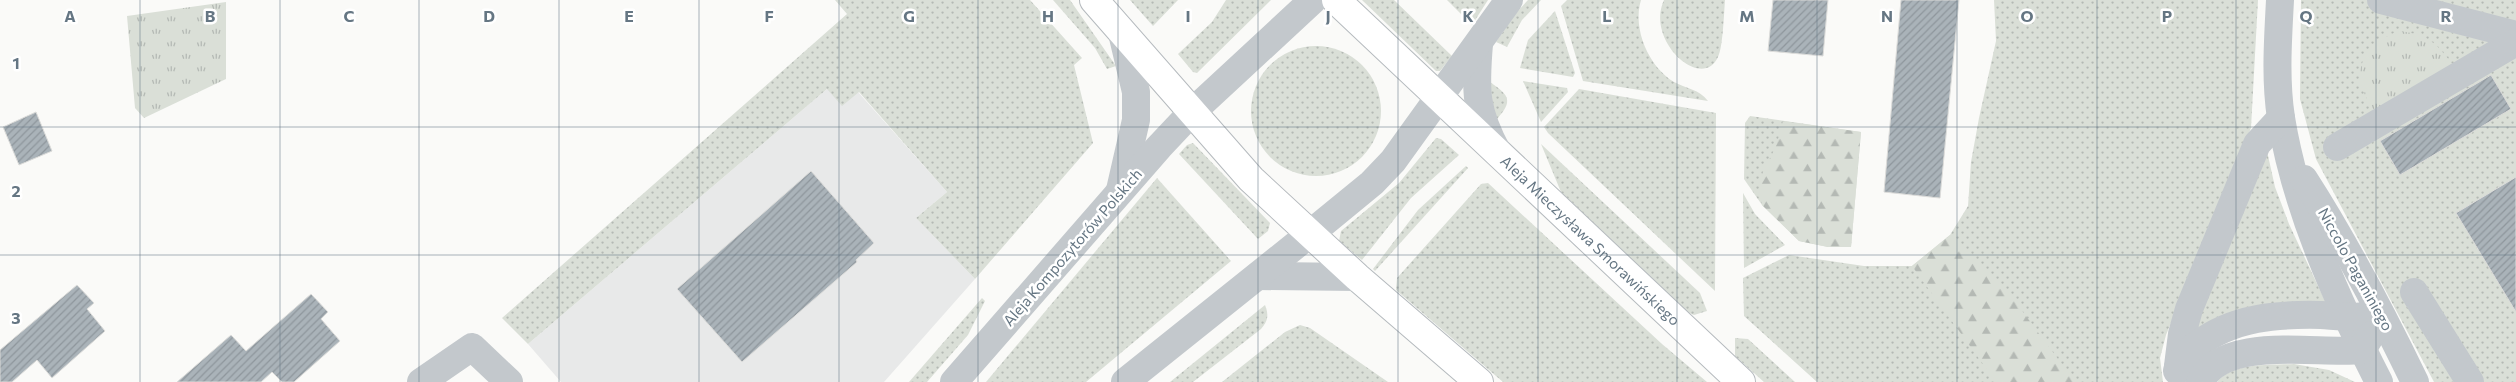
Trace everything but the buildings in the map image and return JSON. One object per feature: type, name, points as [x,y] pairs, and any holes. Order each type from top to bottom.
[{"type":"main road","points":[[1094,0],[1191,113],[1251,179],[1357,277],[1479,382]]},
{"type":"main road","name":"Aleja Mieczysława Smorawińskiego","points":[[1336,0],[1741,382]]},
{"type":"street","name":"Aleja Kompozytorów Polskich","points":[[954,382],[1119,192],[1191,113],[1313,0]]},
{"type":"street","points":[[1125,382],[1372,183],[1393,161],[1509,0]]},
{"type":"street","name":"Niccolo Paganiniego","points":[[2280,0],[2277,61],[2282,118],[2290,159],[2307,223],[2362,350],[2379,382]]},
{"type":"street","points":[[2381,0],[2516,35]]},
{"type":"street","points":[[1119,192],[1136,120],[1136,92],[1122,33]]},
{"type":"street","points":[[2337,147],[2516,42]]},
{"type":"street","points":[[1479,43],[1478,105],[1489,136],[1498,153]]},
{"type":"street","points":[[2176,374],[2182,334],[2189,309],[2257,144],[2282,118]]},
{"type":"street","name":"Niccolo Paganiniego","points":[[2290,159],[2322,208],[2382,314],[2415,382]]},
{"type":"street","points":[[1258,276],[1357,277]]},
{"type":"street","points":[[2414,292],[2470,382]]},
{"type":"street","points":[[2176,374],[2192,349],[2208,337],[2230,326],[2275,316],[2349,318],[2382,314]]},
{"type":"street","points":[[2200,382],[2218,363],[2236,355],[2267,350],[2341,352],[2362,350],[2382,314]]},
{"type":"street","points":[[421,382],[472,347],[509,382]]},
{"type":"shaded area","points":[[827,89],[858,92],[947,192],[916,218],[975,279],[884,382],[561,382],[528,344]]},
{"type":"green space","points":[[835,0],[1030,0],[1082,58],[1074,65],[1093,143],[975,279],[916,218],[947,192],[859,92],[842,106],[827,89],[528,344],[502,318],[847,14]]},
{"type":"green space","points":[[1053,0],[1070,0],[1116,66],[1107,69],[1095,48]]},
{"type":"green space","points":[[1130,0],[1178,0],[1153,26]]},
{"type":"green space","points":[[1226,0],[1271,0],[1197,73],[1193,72],[1178,54],[1212,22]]},
{"type":"green space","points":[[1362,0],[1394,0],[1452,56],[1440,71],[1436,71]]},
{"type":"green space","points":[[1447,0],[1488,0],[1472,25]]},
{"type":"green space","points":[[1528,0],[1541,0],[1522,20],[1507,47],[1496,42],[1516,13]]},
{"type":"green space","points":[[1567,0],[1641,0],[1639,23],[1641,35],[1650,57],[1657,67],[1674,82],[1697,92],[1708,101],[1583,81],[1561,6]]},
{"type":"green space","points":[[1664,0],[1725,0],[1720,52],[1710,66],[1700,69],[1689,65],[1678,57],[1669,45],[1662,31],[1660,16]]},
{"type":"green space","points":[[1994,0],[2258,0],[2251,128],[2166,335],[2160,358],[2163,382],[1817,382],[1744,316],[1743,278],[1789,255],[1864,266],[1912,266],[1950,235],[1968,206],[1971,162],[1996,41]]},
{"type":"green space","points":[[2301,0],[2516,0],[2516,382],[2434,382],[2316,159],[2300,99]]},
{"type":"green space","points":[[226,2],[226,79],[144,118],[135,108],[127,16]]},
{"type":"green space","points":[[1555,11],[1575,73],[1573,77],[1520,68],[1528,40]]},
{"type":"green space","points":[[2399,31],[2426,38],[2437,46],[2455,67],[2376,115],[2361,84],[2363,62],[2371,48],[2384,38]]},
{"type":"green space","points":[[1316,46],[1341,51],[1362,65],[1376,86],[1381,111],[1376,136],[1362,157],[1341,171],[1316,176],[1291,171],[1270,157],[1256,136],[1251,111],[1256,86],[1270,65],[1291,51]]},
{"type":"green space","points":[[1487,80],[1507,98],[1505,108],[1495,121]]},
{"type":"green space","points":[[1523,81],[1567,88],[1568,92],[1541,122]]},
{"type":"green space","points":[[1579,89],[1716,113],[1715,291],[1548,133],[1544,127]]},
{"type":"green space","points":[[1750,116],[1861,132],[1851,247],[1828,247],[1799,241],[1762,205],[1744,179],[1745,123]]},
{"type":"green space","points":[[1783,121],[1861,132],[1851,247],[1828,247],[1799,241],[1762,205],[1762,175],[1776,145]]},
{"type":"green space","points":[[1436,138],[1441,139],[1459,155],[1411,198],[1362,260],[1339,241],[1341,231],[1399,183]]},
{"type":"green space","points":[[1193,143],[1270,223],[1268,231],[1258,239],[1179,154],[1187,145]]},
{"type":"green space","points":[[1541,144],[1700,293],[1707,311],[1694,315],[1687,312],[1561,192]]},
{"type":"green space","points":[[2267,151],[2275,187],[2289,224],[2327,305],[2220,316],[2188,333]]},
{"type":"green space","points":[[1466,166],[1468,168],[1375,271],[1373,269],[1418,210]]},
{"type":"green space","points":[[1157,178],[1231,261],[1086,382],[986,382]]},
{"type":"green space","points":[[1488,183],[1662,344],[1707,382],[1503,382],[1396,290],[1397,278],[1481,184]]},
{"type":"green space","points":[[1743,193],[1755,214],[1785,245],[1744,268]]},
{"type":"green space","points":[[1950,235],[2017,304],[2075,382],[1996,382],[1912,266]]},
{"type":"green space","points":[[982,298],[985,301],[968,335],[927,382],[909,382]]},
{"type":"green space","points":[[1265,305],[1267,318],[1261,329],[1193,382],[1170,382]]},
{"type":"green space","points":[[1300,325],[1310,328],[1388,382],[1222,382],[1285,332]]},
{"type":"green space","points":[[1735,338],[1748,339],[1795,382],[1764,382],[1735,356]]},
{"type":"green space","points":[[2294,364],[2329,370],[2355,382],[2217,382],[2224,376],[2242,368]]}]
